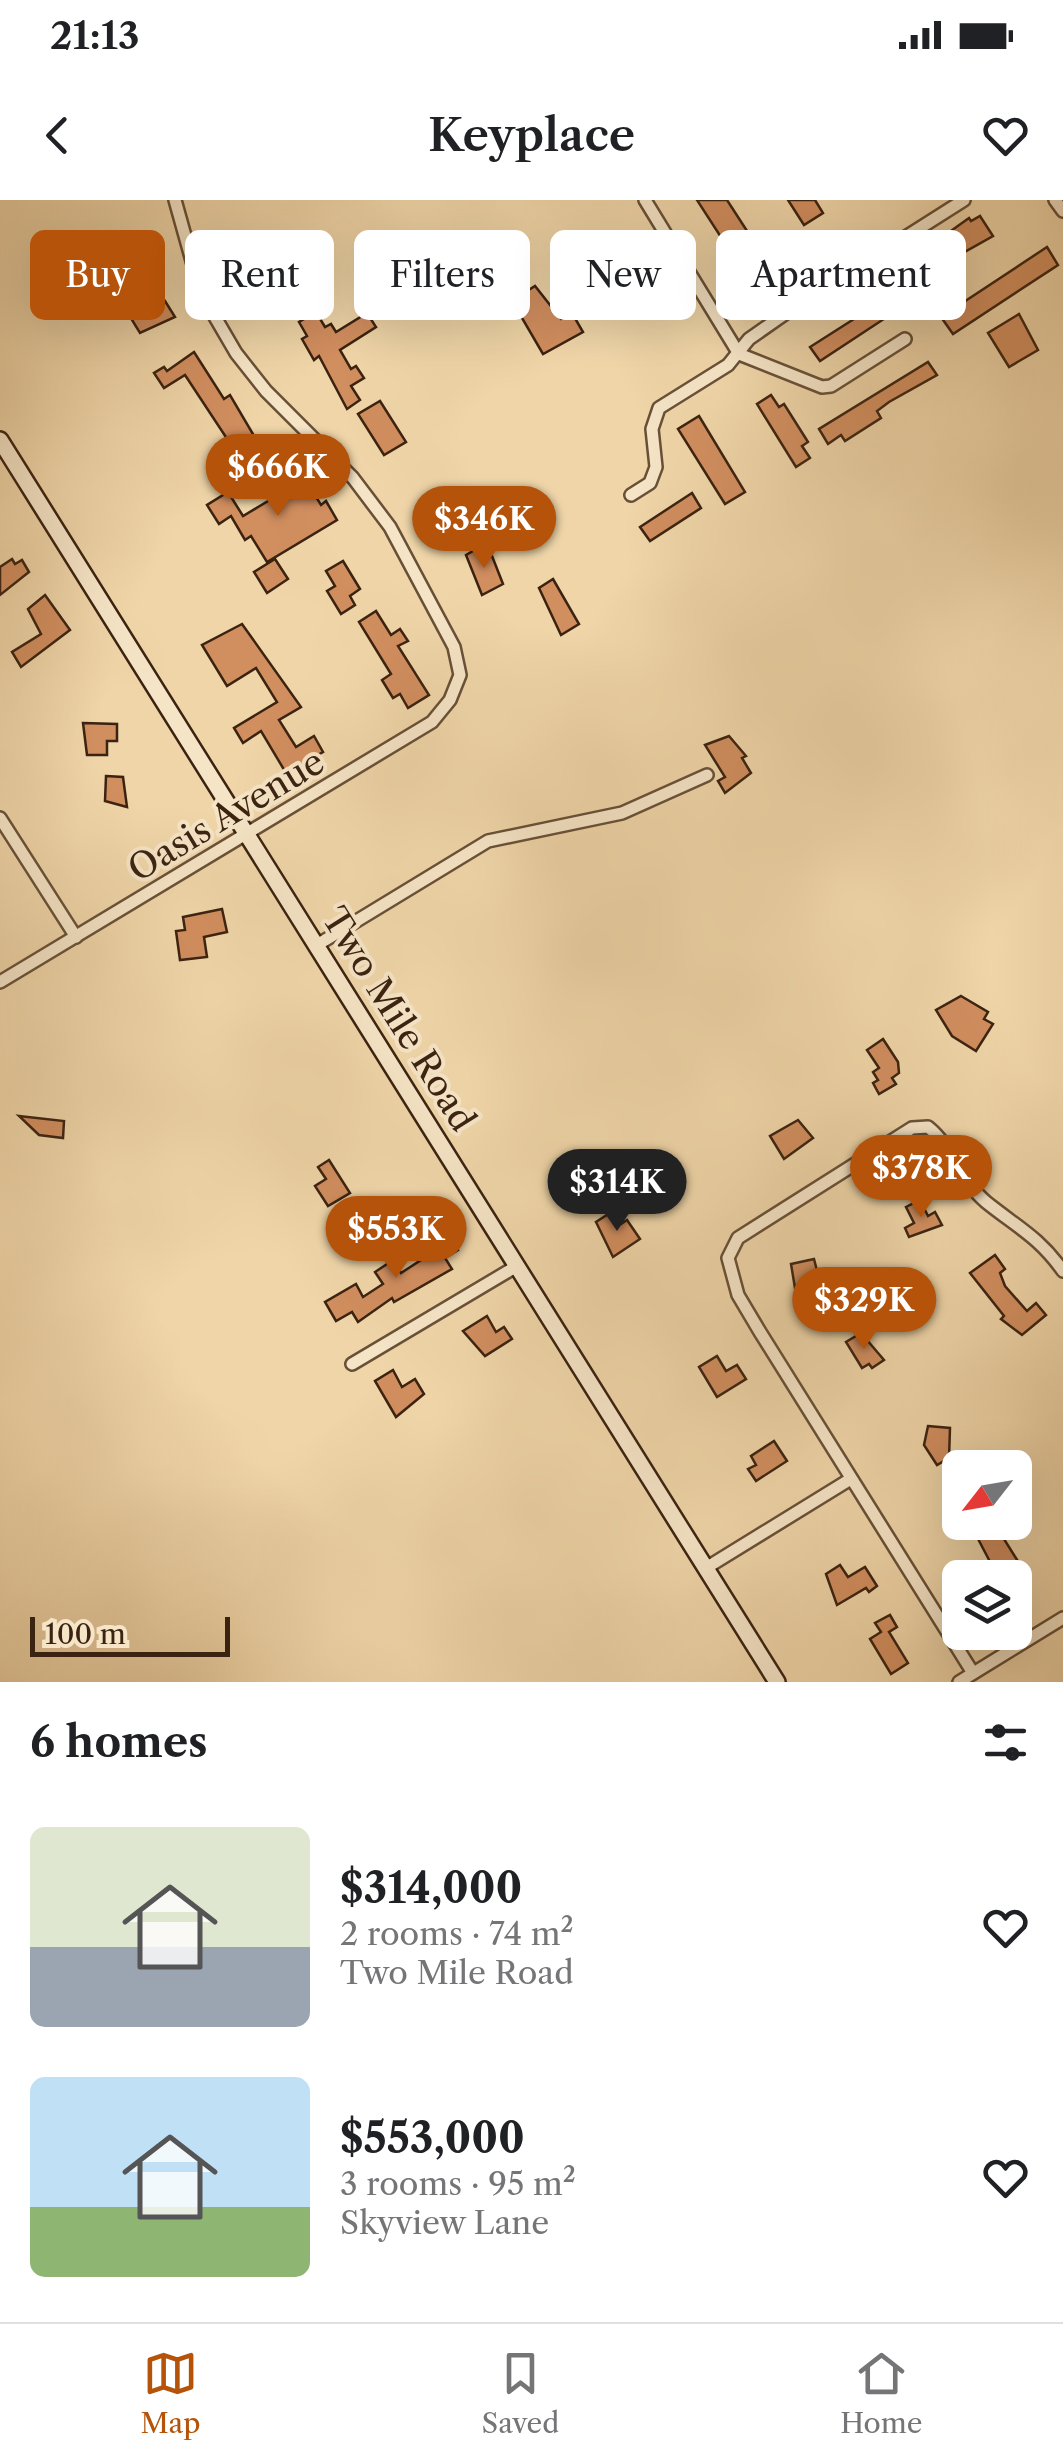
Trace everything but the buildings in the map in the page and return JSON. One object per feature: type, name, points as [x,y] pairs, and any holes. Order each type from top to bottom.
[{"type":"main road","name":"Two Mile Road","points":[[0,440],[777,1682]]},
{"type":"street","name":"Oasis Avenue","points":[[0,982],[432,722],[450,700],[460,675],[454,648],[390,528],[352,478],[266,392],[236,353],[201,293],[175,200]]},
{"type":"street","points":[[645,200],[739,354],[831,386],[905,340]]},
{"type":"street","points":[[631,495],[650,483],[656,468],[652,429],[659,408],[739,354],[749,339],[776,320],[964,200]]},
{"type":"street","points":[[1054,200],[1063,211]]},
{"type":"street","points":[[317,945],[488,841],[622,814],[707,775]]},
{"type":"street","points":[[0,818],[76,937]]},
{"type":"street","points":[[974,1673],[738,1295],[728,1258],[738,1238],[912,1128],[928,1127],[943,1138],[984,1201],[1032,1234],[1063,1271]]},
{"type":"street","points":[[352,1364],[517,1266]]},
{"type":"street","points":[[706,1568],[850,1480]]},
{"type":"street","points":[[959,1682],[1063,1618]]}]
